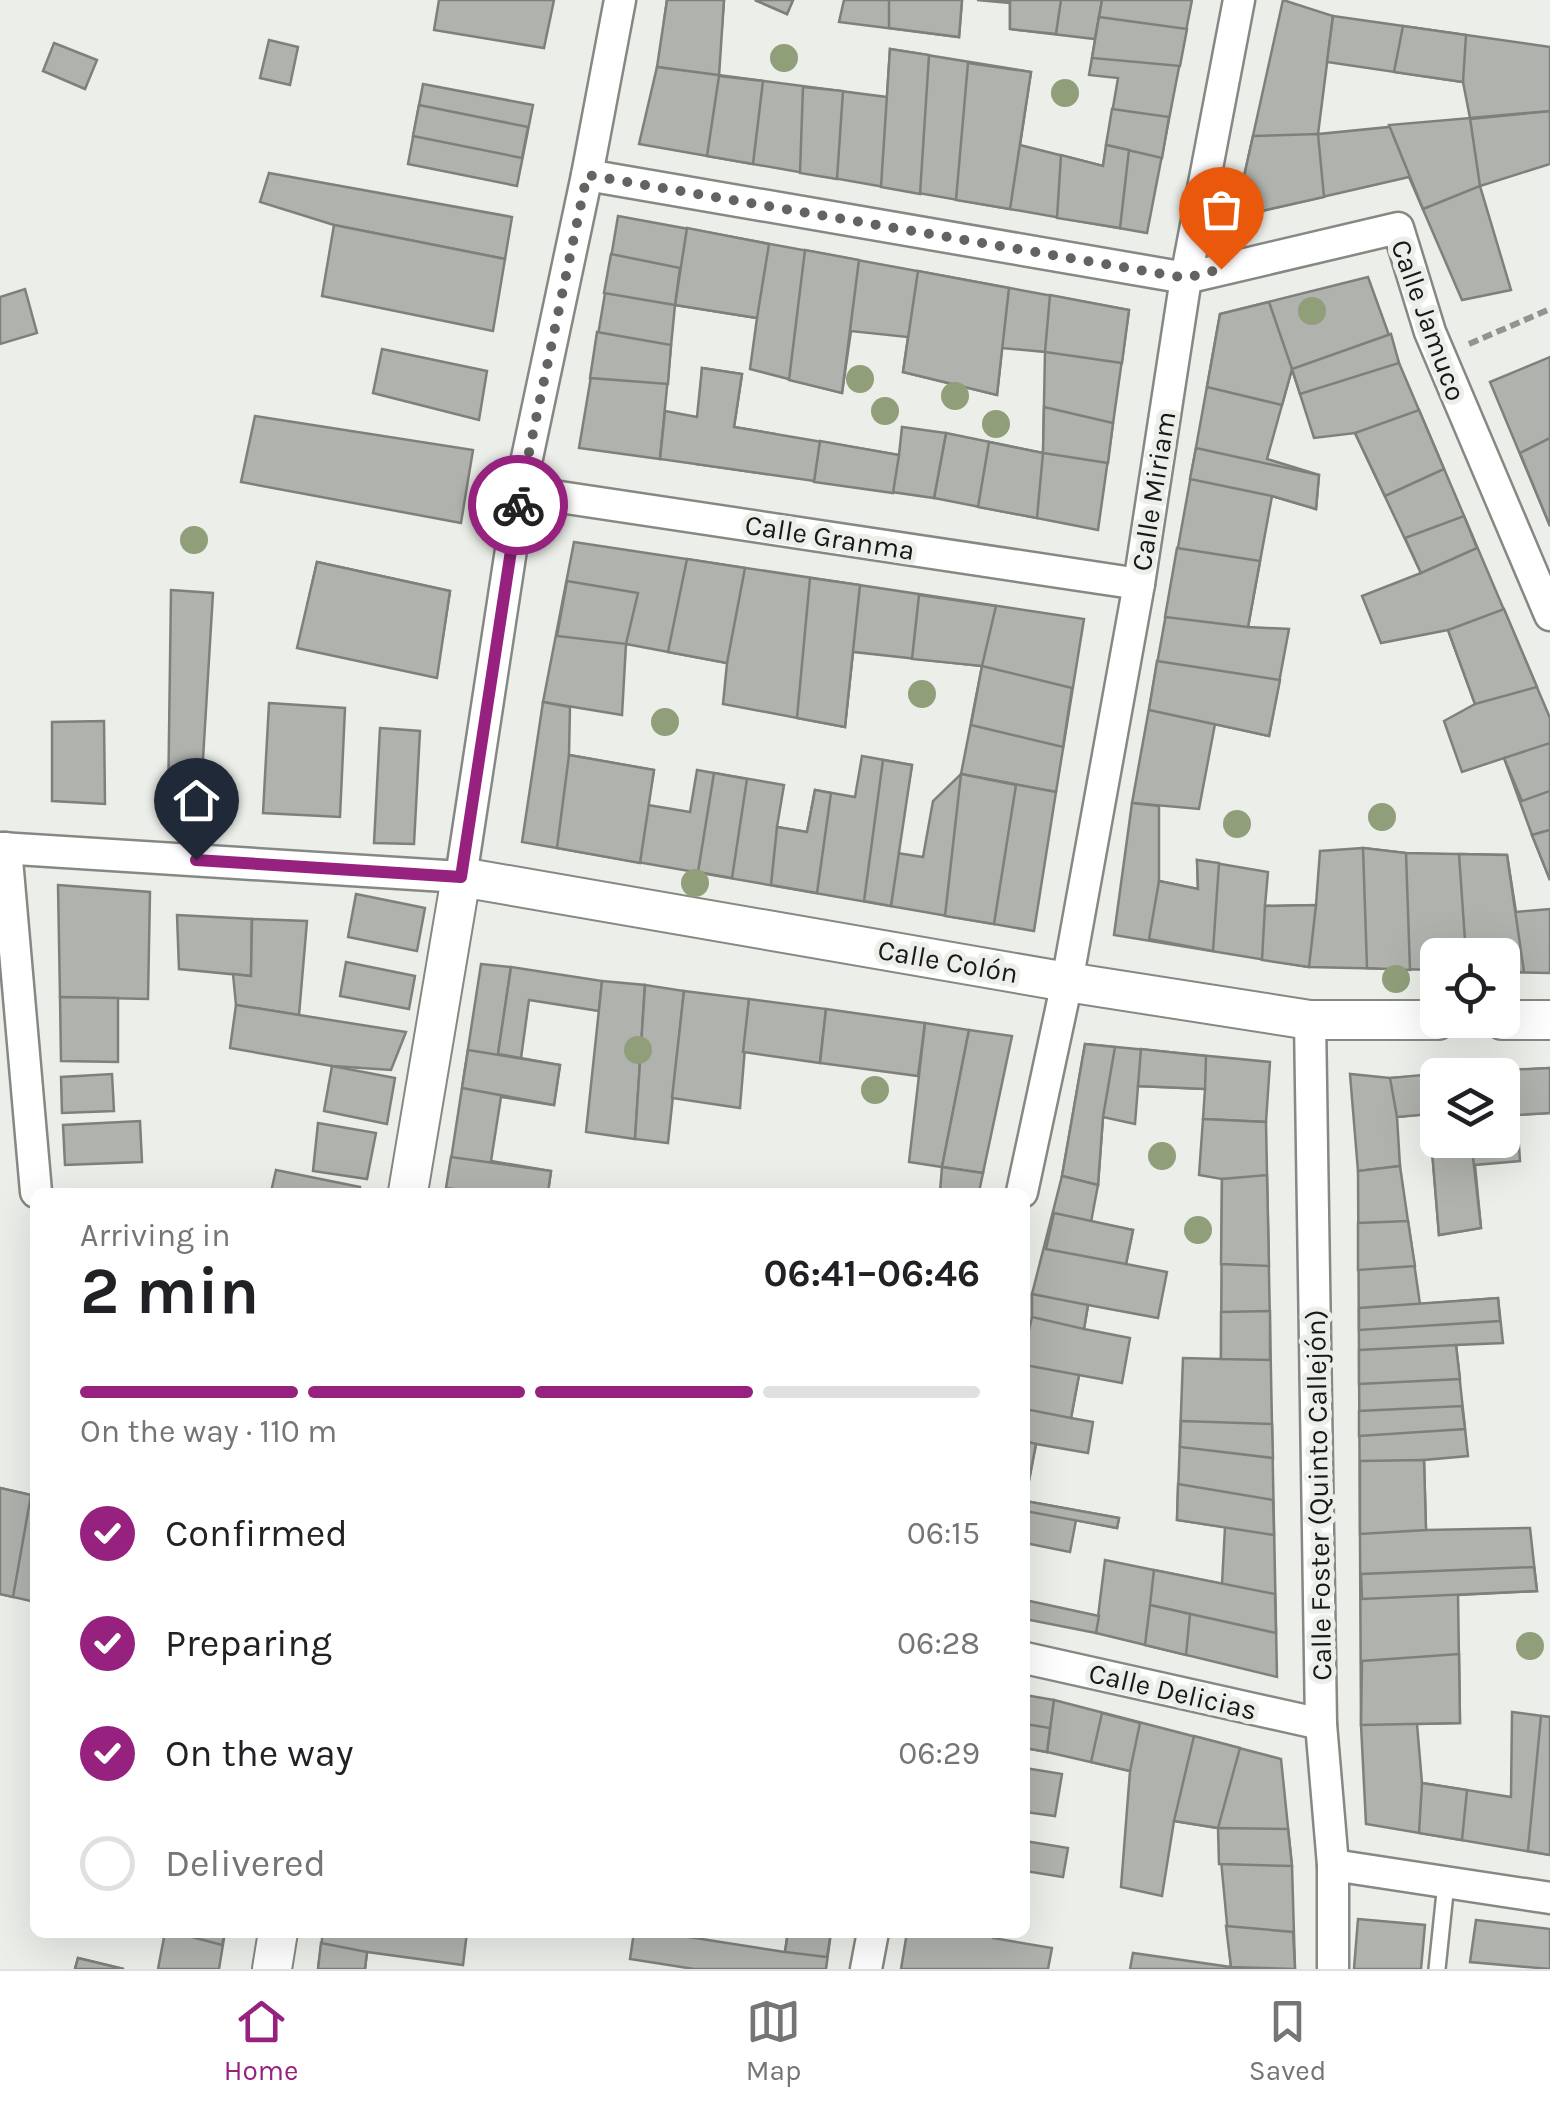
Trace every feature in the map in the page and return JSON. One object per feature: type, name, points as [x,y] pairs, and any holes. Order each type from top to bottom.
[{"type":"street","points":[[409,1188],[520,490],[620,0]]},
{"type":"street","name":"Calle Miriam","points":[[1023,1188],[1067,982],[1140,584],[1186,278],[1239,0]]},
{"type":"street","name":"Calle Jamuco","points":[[587,175],[1186,278],[1398,228],[1440,357],[1550,615]]},
{"type":"street","name":"Calle Granma","points":[[520,490],[1140,584]]},
{"type":"street","points":[[36,1188],[3,848],[461,877]]},
{"type":"street","name":"Calle Colón","points":[[461,877],[1310,1020],[1420,1020]]},
{"type":"street","name":"Calle Foster (Quinto Callejón)","points":[[1310,1020],[1321,1724],[1333,1865],[1332,1969]]},
{"type":"street","points":[[1520,1020],[1550,1020]]},
{"type":"street","name":"Calle Delicias","points":[[1030,1659],[1321,1724]]},
{"type":"street","points":[[1333,1865],[1550,1898]]},
{"type":"street","points":[[272,1969],[277,1938]]},
{"type":"street","points":[[866,1969],[872,1938]]},
{"type":"lane","points":[[1437,1969],[1446,1882]]},
{"type":"path","points":[[1440,357],[1550,309]]},
{"type":"building","points":[[439,0],[554,0],[544,48],[434,30]]},
{"type":"building","points":[[667,0],[724,0],[722,26],[664,22]]},
{"type":"building","points":[[667,0],[724,0],[719,76],[657,67]]},
{"type":"building","points":[[755,0],[793,0],[787,14]]},
{"type":"building","points":[[755,0],[793,0],[787,14]]},
{"type":"building","points":[[844,0],[962,0],[959,37],[839,22]]},
{"type":"building","points":[[889,0],[962,0],[959,37],[889,28]]},
{"type":"building","points":[[977,0],[1102,0],[1095,39],[1010,29],[1010,3]]},
{"type":"building","points":[[1010,0],[1061,0],[1056,34],[1010,29]]},
{"type":"building","points":[[1102,0],[1192,0],[1147,233],[639,144],[657,67],[887,97],[890,49],[1031,72],[1020,145],[1103,166],[1118,78],[1089,75]]},
{"type":"building","points":[[1283,0],[1333,16],[1318,134],[1550,111],[1550,164],[1480,186],[1511,290],[1462,300],[1409,177],[1235,217]]},
{"type":"building","points":[[1333,16],[1550,47],[1550,111],[1470,118],[1463,82],[1327,62]]},
{"type":"building","points":[[1099,17],[1187,29],[1180,66],[1092,58]]},
{"type":"building","points":[[1403,26],[1466,35],[1463,82],[1394,72]]},
{"type":"building","points":[[269,40],[298,47],[290,85],[260,78]]},
{"type":"building","points":[[54,43],[97,60],[85,89],[43,71]]},
{"type":"building","points":[[890,49],[929,55],[920,194],[881,187]]},
{"type":"building","points":[[968,63],[1031,72],[1010,209],[956,200]]},
{"type":"building","points":[[719,76],[763,81],[753,164],[707,156]]},
{"type":"building","points":[[423,84],[533,105],[517,186],[408,164]]},
{"type":"building","points":[[803,87],[843,91],[837,179],[800,173]]},
{"type":"building","points":[[419,105],[528,127],[522,158],[413,136]]},
{"type":"building","points":[[1112,109],[1169,117],[1162,158],[1106,145]]},
{"type":"building","points":[[1470,118],[1480,186],[1423,209],[1389,125]]},
{"type":"building","points":[[1318,134],[1324,197],[1235,217],[1253,136]]},
{"type":"building","points":[[1106,145],[1129,150],[1120,228],[1057,218],[1061,155],[1103,166]]},
{"type":"building","points":[[269,173],[512,217],[505,259],[334,225],[260,202]]},
{"type":"building","points":[[618,216],[1129,310],[1098,530],[934,498],[946,433],[1043,453],[1045,352],[1002,348],[997,395],[903,372],[908,337],[851,331],[842,393],[750,369],[757,318],[675,305],[660,459],[579,448]]},
{"type":"building","points":[[334,225],[505,259],[493,331],[322,296]]},
{"type":"building","points":[[687,228],[769,244],[757,318],[675,305]]},
{"type":"building","points":[[805,250],[859,260],[842,393],[789,380]]},
{"type":"building","points":[[611,254],[680,268],[675,305],[604,293]]},
{"type":"building","points":[[918,271],[1009,288],[997,395],[903,372]]},
{"type":"building","points":[[1368,277],[1399,363],[1550,718],[1550,830],[1532,835],[1504,758],[1462,772],[1444,721],[1475,704],[1448,630],[1381,643],[1362,596],[1421,573],[1355,433],[1314,438],[1292,369],[1267,459],[1319,475],[1316,509],[1272,496],[1248,627],[1289,629],[1269,736],[1215,724],[1199,809],[1132,803],[1220,314]]},
{"type":"building","points":[[25,289],[37,333],[0,344],[0,297]]},
{"type":"building","points":[[1050,295],[1129,310],[1122,363],[1045,352]]},
{"type":"building","points":[[1269,302],[1292,369],[1282,405],[1207,387],[1220,314]]},
{"type":"building","points":[[597,332],[671,345],[668,384],[590,378]]},
{"type":"building","points":[[1391,334],[1399,363],[1300,394],[1292,369]]},
{"type":"building","points":[[382,349],[487,371],[479,420],[373,393]]},
{"type":"building","points":[[1550,357],[1550,526],[1490,382]]},
{"type":"building","points":[[702,368],[742,374],[734,427],[775,434],[766,474],[696,464]]},
{"type":"building","points":[[702,368],[742,374],[734,427],[899,455],[902,427],[946,433],[934,498],[660,459],[665,411],[697,417]]},
{"type":"building","points":[[1044,407],[1113,423],[1108,463],[1043,453]]},
{"type":"building","points":[[1419,410],[1444,469],[1385,496],[1355,433]]},
{"type":"building","points":[[255,416],[473,450],[461,523],[241,482]]},
{"type":"building","points":[[1550,438],[1550,526],[1520,453]]},
{"type":"building","points":[[820,441],[899,455],[893,493],[814,482]]},
{"type":"building","points":[[989,442],[1043,453],[1037,518],[978,507]]},
{"type":"building","points":[[1196,448],[1319,475],[1316,509],[1190,479]]},
{"type":"building","points":[[1464,516],[1477,548],[1421,573],[1405,538]]},
{"type":"building","points":[[574,542],[1084,619],[1056,792],[961,774],[982,666],[853,652],[845,727],[723,704],[727,663],[626,644],[622,715],[543,702]]},
{"type":"building","points":[[1177,548],[1260,561],[1248,627],[1165,617]]},
{"type":"building","points":[[687,559],[745,568],[727,663],[668,652]]},
{"type":"building","points":[[317,562],[450,591],[443,636],[308,602]]},
{"type":"building","points":[[317,562],[450,591],[437,678],[297,648]]},
{"type":"building","points":[[810,578],[860,585],[845,727],[797,718]]},
{"type":"building","points":[[567,581],[638,593],[626,644],[557,636]]},
{"type":"building","points":[[171,590],[213,593],[200,809],[168,807]]},
{"type":"building","points":[[919,595],[996,606],[982,666],[912,659]]},
{"type":"building","points":[[1504,609],[1537,687],[1475,704],[1448,630]]},
{"type":"building","points":[[1157,661],[1280,680],[1269,736],[1149,710]]},
{"type":"building","points":[[982,666],[1072,688],[1063,747],[971,725]]},
{"type":"building","points":[[543,702],[570,707],[569,755],[654,770],[648,805],[690,812],[697,770],[784,785],[777,827],[807,832],[815,790],[855,797],[862,756],[912,765],[897,853],[923,857],[933,801],[961,774],[1056,792],[1034,931],[522,842]]},
{"type":"building","points":[[269,703],[345,708],[340,817],[263,813]]},
{"type":"building","points":[[104,721],[105,804],[52,801],[52,722]]},
{"type":"building","points":[[380,728],[420,731],[414,844],[374,843]]},
{"type":"building","points":[[1550,743],[1550,791],[1522,801],[1504,758]]},
{"type":"building","points":[[569,755],[654,770],[640,863],[557,848]]},
{"type":"building","points":[[883,760],[912,765],[891,906],[864,901]]},
{"type":"building","points":[[714,773],[747,779],[732,878],[698,872]]},
{"type":"building","points":[[961,774],[1016,785],[994,924],[945,916]]},
{"type":"building","points":[[815,790],[831,793],[817,893],[771,885],[777,827],[807,832]]},
{"type":"building","points":[[1132,803],[1159,806],[1159,881],[1198,889],[1197,860],[1268,872],[1265,906],[1316,905],[1320,851],[1363,848],[1507,855],[1516,912],[1550,909],[1550,973],[1520,972],[1520,938],[1420,938],[1420,970],[1309,967],[1114,935]]},
{"type":"building","points":[[1550,830],[1550,880],[1532,835]]},
{"type":"building","points":[[1550,830],[1550,880],[1532,835]]},
{"type":"building","points":[[1363,848],[1406,853],[1410,970],[1367,968]]},
{"type":"building","points":[[1459,854],[1507,855],[1519,938],[1465,938]]},
{"type":"building","points":[[1197,860],[1219,863],[1213,951],[1149,939],[1159,881],[1198,889]]},
{"type":"building","points":[[58,885],[150,892],[148,999],[60,997]]},
{"type":"building","points":[[356,894],[425,908],[417,951],[348,937]]},
{"type":"building","points":[[1316,905],[1309,967],[1262,960],[1265,906]]},
{"type":"building","points":[[177,915],[252,919],[251,976],[179,969]]},
{"type":"building","points":[[252,919],[307,921],[299,1015],[236,1005],[233,974],[251,976]]},
{"type":"building","points":[[346,962],[415,976],[409,1009],[340,996]]},
{"type":"building","points":[[481,964],[511,967],[498,1054],[560,1065],[554,1105],[501,1097],[491,1161],[551,1171],[549,1188],[447,1188]]},
{"type":"building","points":[[511,967],[602,981],[599,1011],[529,1000],[521,1058],[498,1054]]},
{"type":"building","points":[[602,981],[645,985],[635,1139],[586,1132]]},
{"type":"building","points":[[645,985],[684,991],[668,1143],[635,1139]]},
{"type":"building","points":[[684,991],[749,999],[740,1108],[672,1098]]},
{"type":"building","points":[[60,997],[118,998],[118,1062],[61,1061]]},
{"type":"building","points":[[749,999],[826,1009],[820,1063],[743,1052]]},
{"type":"building","points":[[236,1005],[406,1032],[391,1070],[332,1066],[230,1048]]},
{"type":"building","points":[[826,1009],[925,1023],[918,1076],[820,1063]]},
{"type":"building","points":[[925,1023],[969,1030],[942,1167],[909,1162]]},
{"type":"building","points":[[969,1030],[1012,1036],[983,1173],[942,1167]]},
{"type":"building","points":[[1085,1044],[1270,1062],[1266,1122],[1203,1119],[1205,1089],[1138,1086],[1135,1124],[1103,1117],[1098,1185],[1062,1176]]},
{"type":"building","points":[[1085,1044],[1115,1047],[1103,1117],[1098,1185],[1062,1176]]},
{"type":"building","points":[[1141,1049],[1206,1056],[1205,1089],[1138,1086]]},
{"type":"building","points":[[468,1050],[560,1065],[554,1105],[462,1088]]},
{"type":"building","points":[[332,1066],[395,1078],[387,1124],[324,1111]]},
{"type":"building","points":[[1550,1068],[1550,1113],[1520,1115],[1520,1070]]},
{"type":"building","points":[[1550,1068],[1550,1113],[1520,1115],[1520,1069]]},
{"type":"building","points":[[112,1074],[114,1111],[62,1113],[61,1077]]},
{"type":"building","points":[[1350,1074],[1420,1076],[1420,1115],[1397,1117],[1400,1166],[1358,1171]]},
{"type":"building","points":[[1420,1075],[1420,1115],[1397,1117],[1390,1078]]},
{"type":"building","points":[[1203,1119],[1266,1122],[1277,1677],[1096,1633],[1105,1560],[1222,1584],[1225,1527],[1177,1520],[1183,1358],[1221,1359],[1222,1179],[1199,1175]]},
{"type":"building","points":[[140,1121],[142,1162],[65,1165],[63,1125]]},
{"type":"building","points":[[318,1123],[376,1133],[367,1179],[313,1171]]},
{"type":"building","points":[[451,1157],[551,1171],[549,1188],[446,1188]]},
{"type":"building","points":[[1433,1158],[1520,1158],[1475,1165],[1481,1228],[1439,1235]]},
{"type":"building","points":[[1433,1158],[1473,1158],[1481,1228],[1439,1235]]},
{"type":"building","points":[[1400,1166],[1420,1304],[1498,1298],[1503,1343],[1456,1345],[1468,1456],[1424,1460],[1426,1530],[1530,1528],[1537,1591],[1458,1595],[1460,1723],[1417,1724],[1422,1783],[1511,1797],[1512,1712],[1550,1717],[1550,1855],[1366,1824],[1361,1725],[1358,1171]]},
{"type":"building","points":[[942,1167],[983,1173],[980,1188],[940,1188]]},
{"type":"building","points":[[276,1170],[360,1187],[360,1188],[272,1188]]},
{"type":"building","points":[[1267,1175],[1269,1266],[1221,1264],[1222,1179]]},
{"type":"building","points":[[1062,1176],[1098,1185],[1091,1222],[1133,1230],[1126,1264],[1167,1272],[1158,1318],[1088,1305],[1084,1329],[1130,1338],[1122,1383],[1079,1375],[1071,1418],[1093,1422],[1088,1453],[1036,1444],[1030,1475],[1032,1294]]},
{"type":"building","points":[[1054,1213],[1133,1230],[1126,1264],[1046,1249]]},
{"type":"building","points":[[1408,1221],[1415,1266],[1358,1270],[1358,1223]]},
{"type":"building","points":[[1032,1294],[1088,1305],[1084,1329],[1032,1317]]},
{"type":"building","points":[[1498,1298],[1500,1321],[1359,1330],[1359,1308]]},
{"type":"building","points":[[1270,1311],[1270,1360],[1221,1359],[1221,1312]]},
{"type":"building","points":[[1456,1345],[1460,1379],[1359,1384],[1359,1350]]},
{"type":"building","points":[[1030,1366],[1079,1375],[1071,1418],[1030,1410]]},
{"type":"building","points":[[1462,1406],[1465,1429],[1359,1436],[1359,1411]]},
{"type":"building","points":[[1181,1421],[1272,1424],[1273,1458],[1180,1447]]},
{"type":"building","points":[[1030,1442],[1036,1444],[1030,1475]]},
{"type":"building","points":[[1424,1460],[1426,1530],[1360,1534],[1360,1461]]},
{"type":"building","points":[[1178,1484],[1273,1500],[1274,1535],[1177,1520]]},
{"type":"building","points":[[0,1488],[30,1495],[30,1601],[0,1594]]},
{"type":"building","points":[[0,1488],[30,1495],[30,1501],[13,1597],[0,1594]]},
{"type":"building","points":[[1030,1502],[1119,1518],[1117,1528],[1076,1520],[1070,1552],[1030,1544]]},
{"type":"building","points":[[1030,1502],[1119,1518],[1117,1528],[1030,1512]]},
{"type":"building","points":[[1534,1567],[1537,1591],[1362,1599],[1361,1574]]},
{"type":"building","points":[[1154,1570],[1275,1594],[1276,1633],[1150,1605]]},
{"type":"building","points":[[1030,1601],[1099,1616],[1096,1633],[1030,1620]]},
{"type":"building","points":[[1150,1605],[1190,1614],[1186,1655],[1145,1645]]},
{"type":"building","points":[[1459,1654],[1460,1723],[1361,1725],[1362,1661]]},
{"type":"building","points":[[1030,1696],[1054,1700],[1047,1752],[1030,1749]]},
{"type":"building","points":[[1054,1700],[1281,1759],[1292,1866],[1295,1969],[1130,1969],[1133,1953],[1231,1967],[1218,1828],[1174,1821],[1162,1896],[1121,1887],[1130,1771],[1047,1752]]},
{"type":"building","points":[[1102,1713],[1140,1723],[1130,1771],[1091,1762]]},
{"type":"building","points":[[1541,1716],[1550,1717],[1550,1855],[1528,1851]]},
{"type":"building","points":[[1030,1725],[1050,1728],[1047,1752],[1030,1749]]},
{"type":"building","points":[[1194,1736],[1240,1748],[1218,1828],[1174,1821]]},
{"type":"building","points":[[1030,1769],[1062,1774],[1055,1816],[1030,1813]]},
{"type":"building","points":[[1422,1783],[1467,1790],[1462,1840],[1419,1833]]},
{"type":"building","points":[[1218,1828],[1288,1829],[1292,1866],[1219,1864]]},
{"type":"building","points":[[1030,1842],[1068,1848],[1063,1877],[1030,1872]]},
{"type":"building","points":[[1358,1919],[1425,1925],[1421,1969],[1354,1969]]},
{"type":"building","points":[[1476,1920],[1550,1929],[1550,1969],[1470,1962]]},
{"type":"building","points":[[1226,1926],[1293,1932],[1295,1969],[1231,1967]]},
{"type":"building","points":[[164,1938],[224,1938],[219,1969],[158,1969]]},
{"type":"building","points":[[196,1938],[224,1938],[222,1945]]},
{"type":"building","points":[[322,1938],[466,1938],[463,1965],[367,1952],[365,1969],[318,1969]]},
{"type":"building","points":[[633,1938],[695,1938],[785,1952],[787,1938],[830,1938],[826,1969],[694,1969],[630,1959]]},
{"type":"building","points":[[787,1938],[830,1938],[827,1957],[785,1952]]},
{"type":"building","points":[[906,1938],[993,1938],[1052,1948],[1048,1969],[901,1969]]},
{"type":"building","points":[[321,1943],[367,1952],[365,1969],[318,1969]]},
{"type":"building","points":[[78,1958],[124,1969],[75,1969]]},
{"type":"building","points":[[78,1958],[123,1969],[75,1969]]},
{"type":"way so far","points":[[518,505],[587,175],[1186,278],[1221,269]]},
{"type":"route","points":[[196,860],[461,877],[518,505]]}]
